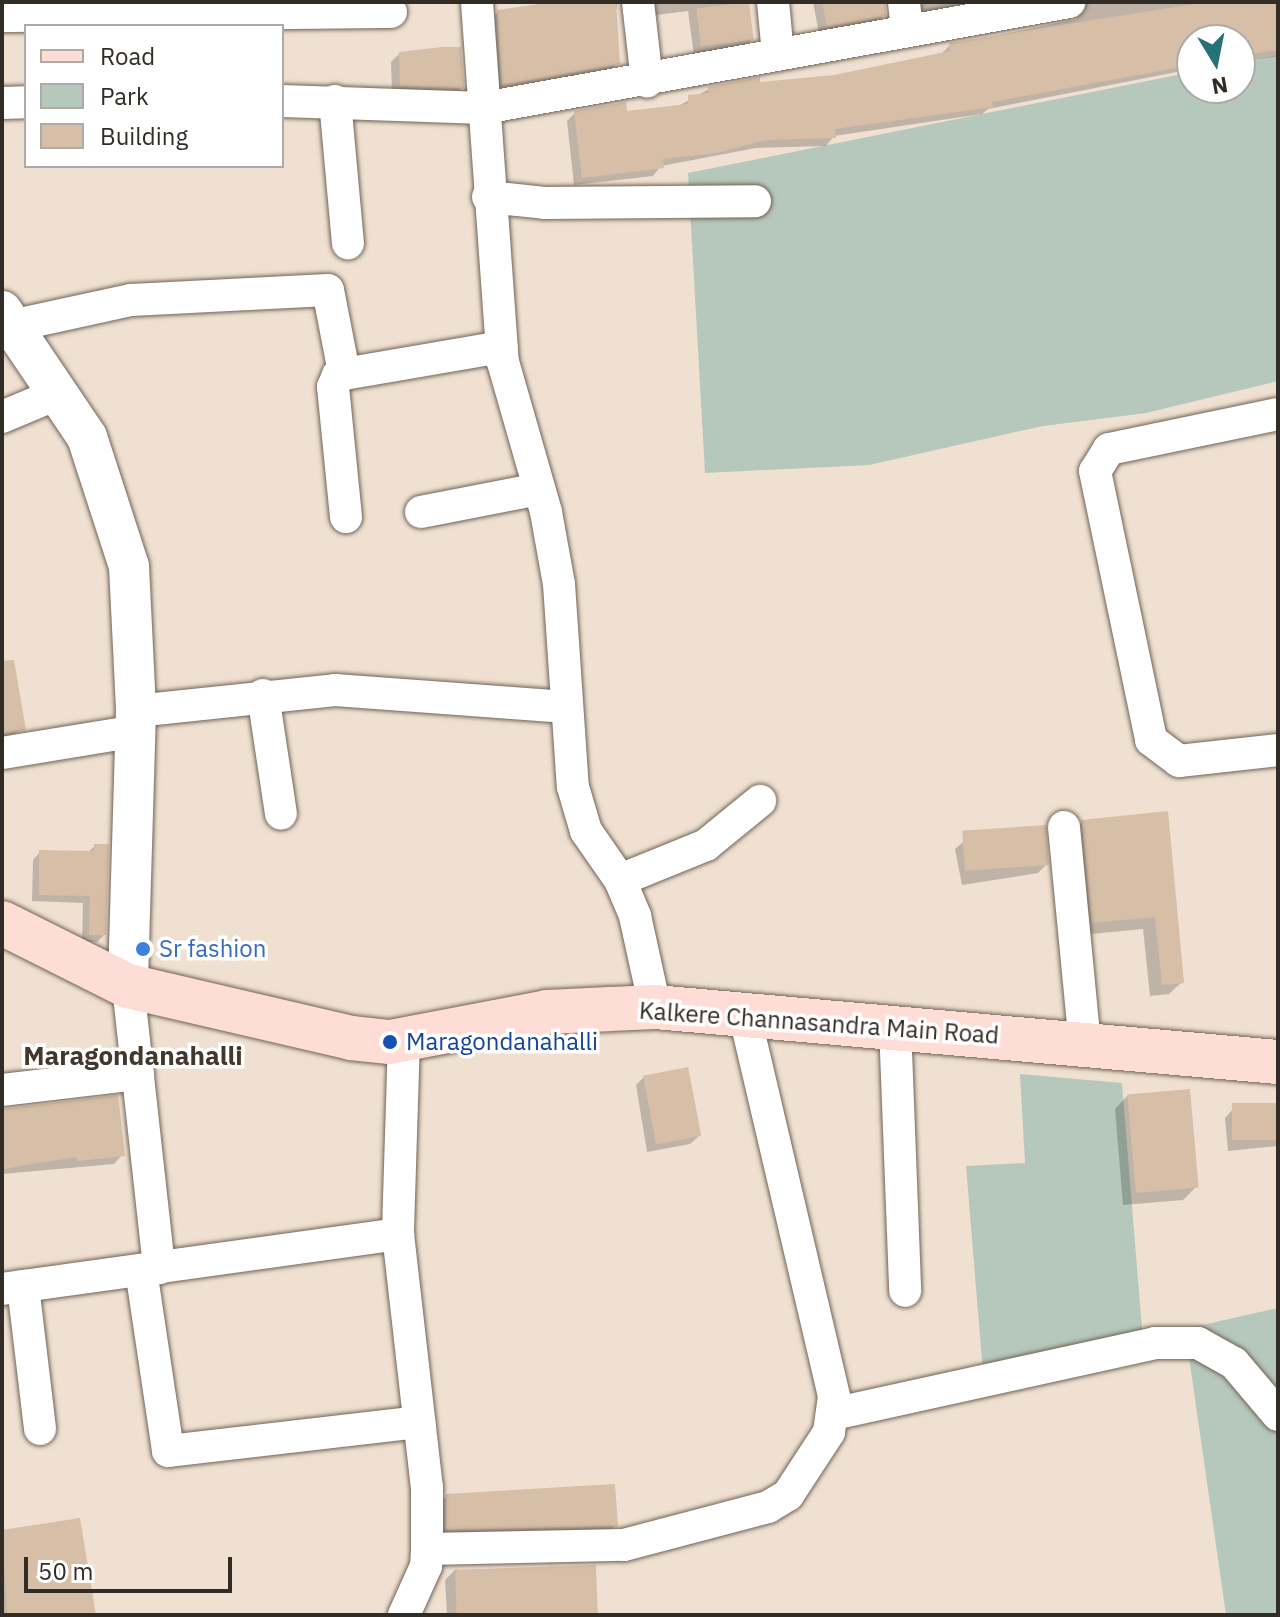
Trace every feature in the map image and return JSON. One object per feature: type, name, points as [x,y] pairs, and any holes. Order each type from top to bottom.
[{"type":"main road","name":"Kalkere Channasandra Main Road","points":[[2,923],[128,986],[351,1038],[404,1039],[547,1012],[655,1007],[745,1017],[895,1025],[1278,1062]]},
{"type":"street","points":[[477,2],[488,197],[502,347],[539,489],[559,584],[573,787],[586,831],[620,880],[635,916],[655,1007]]},
{"type":"street","points":[[638,2],[647,81]]},
{"type":"street","points":[[773,2],[778,54]]},
{"type":"street","points":[[284,101],[484,108],[647,81],[778,54],[906,16],[1050,4]]},
{"type":"street","points":[[2,16],[391,12]]},
{"type":"street","points":[[335,101],[348,243]]},
{"type":"street","points":[[2,103],[24,102]]},
{"type":"street","points":[[488,197],[545,203],[755,201]]},
{"type":"street","points":[[344,372],[328,290],[131,300],[9,318],[87,437],[129,566],[136,721],[128,986],[138,1074],[150,1269],[168,1451],[419,1422]]},
{"type":"street","points":[[346,517],[333,387],[344,372],[502,347]]},
{"type":"street","points":[[2,417],[59,393]]},
{"type":"street","points":[[1278,414],[1109,449],[1095,471],[1151,740],[1179,761],[1278,750]]},
{"type":"street","points":[[421,512],[539,489]]},
{"type":"street","points":[[2,753],[263,695],[335,690],[403,692],[566,707]]},
{"type":"street","points":[[263,695],[281,814]]},
{"type":"street","points":[[620,880],[706,845],[760,801]]},
{"type":"street","points":[[1064,827],[1085,1044]]},
{"type":"street","points":[[427,1549],[624,1545],[768,1507],[788,1495],[829,1432],[834,1396],[745,1017]]},
{"type":"street","points":[[895,1025],[905,1291]]},
{"type":"street","points":[[404,1039],[398,1234],[419,1422],[427,1549],[426,1566],[404,1615]]},
{"type":"street","points":[[2,1090],[138,1074]]},
{"type":"street","points":[[40,1429],[13,1288],[398,1234]]},
{"type":"street","points":[[833,1414],[1155,1343],[1198,1343],[1234,1363],[1278,1415]]},
{"type":"green space","points":[[1278,55],[1278,381],[1146,413],[1043,426],[869,465],[705,473],[688,173],[1176,75],[1176,104],[1256,104],[1256,60]]},
{"type":"green space","points":[[1020,1074],[1122,1083],[1143,1341],[983,1372],[966,1166],[1025,1163]]},
{"type":"green space","points":[[1278,1308],[1278,1615],[1226,1615],[1185,1329]]},
{"type":"building","points":[[553,2],[616,2],[620,64],[502,85],[497,10]]},
{"type":"building","points":[[749,2],[754,40],[701,46],[696,8]]},
{"type":"building","points":[[822,2],[885,2],[886,16],[827,27]]},
{"type":"building","points":[[1207,2],[1278,2],[1278,50],[1256,53],[1256,24],[1176,24],[1176,68],[992,102],[993,107],[835,129],[836,138],[766,140],[717,153],[663,159],[664,168],[582,178],[574,111],[626,102],[627,111],[688,104],[688,95],[709,93],[708,87],[760,77],[760,82],[834,75],[950,51],[949,43]]},
{"type":"building","points":[[461,47],[464,88],[400,86],[399,52]]},
{"type":"building","points":[[14,660],[26,730],[2,734],[2,661]]},
{"type":"building","points":[[1168,811],[1184,983],[1162,985],[1155,917],[1092,923],[1081,820]]},
{"type":"building","points":[[1046,825],[1049,865],[965,871],[962,831]]},
{"type":"building","points":[[94,844],[109,844],[106,935],[89,935],[90,896],[39,895],[39,850],[94,851]]},
{"type":"building","points":[[688,1067],[701,1136],[656,1144],[643,1076]]},
{"type":"building","points":[[1190,1089],[1199,1188],[1136,1193],[1127,1094]]},
{"type":"building","points":[[118,1095],[125,1156],[78,1161],[77,1157],[2,1169],[2,1109]]},
{"type":"building","points":[[1232,1103],[1278,1103],[1278,1140],[1232,1140]]},
{"type":"building","points":[[615,1484],[618,1526],[446,1530],[446,1494]]},
{"type":"building","points":[[80,1518],[96,1615],[7,1615],[2,1530]]},
{"type":"building","points":[[596,1565],[598,1615],[457,1615],[455,1570]]},
{"type":"place","name":"Sr fashion","points":[[143,949]]},
{"type":"place","name":"Maragondanahalli","points":[[390,1042]]},
{"type":"district","name":"Maragondanahalli","points":[[133,1056]]}]
